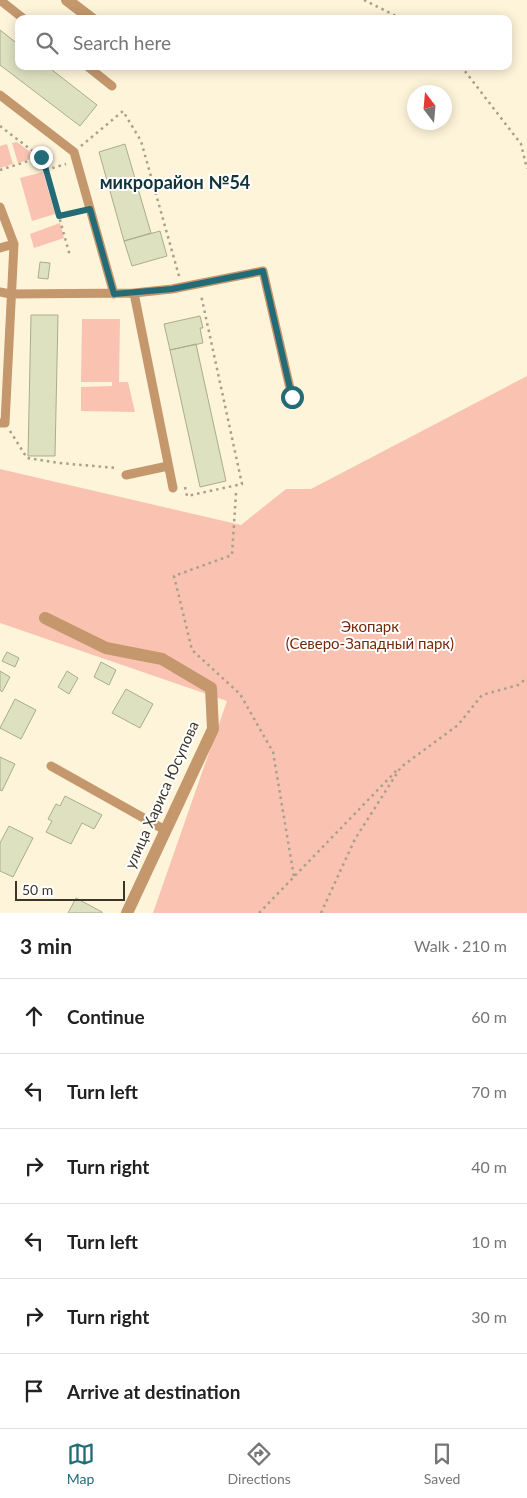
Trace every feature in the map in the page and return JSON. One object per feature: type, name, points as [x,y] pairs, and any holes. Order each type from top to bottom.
[{"type":"street","points":[[67,0],[87,15]]},
{"type":"street","name":"улица Хариса Юсупова","points":[[45,618],[106,648],[162,659],[211,688],[213,728],[127,913]]},
{"type":"lane","points":[[0,0],[19,15]]},
{"type":"lane","points":[[91,70],[112,86]]},
{"type":"lane","points":[[0,95],[74,152],[114,294]]},
{"type":"lane","points":[[0,207],[14,244],[3,423]]},
{"type":"lane","points":[[0,248],[14,244]]},
{"type":"lane","points":[[0,292],[10,294],[134,294],[199,284],[263,271],[292,397]]},
{"type":"lane","points":[[134,294],[173,488]]},
{"type":"lane","points":[[126,475],[168,466]]},
{"type":"lane","points":[[51,766],[165,830]]},
{"type":"path","points":[[364,0],[394,15]]},
{"type":"path","points":[[464,70],[521,144],[527,169]]},
{"type":"path","points":[[74,152],[123,111],[141,141],[182,287]]},
{"type":"path","points":[[0,126],[43,159],[70,256]]},
{"type":"path","points":[[0,170],[41,157]]},
{"type":"path","points":[[59,216],[90,209]]},
{"type":"path","points":[[185,487],[187,496],[242,484],[199,284]]},
{"type":"path","points":[[3,423],[27,458],[59,464],[121,468],[126,475]]},
{"type":"path","points":[[236,493],[232,554],[174,576],[192,650],[240,694],[273,752],[294,877]]},
{"type":"path","points":[[259,913],[401,766],[458,725],[482,695],[518,685],[527,678]]},
{"type":"path","points":[[321,913],[355,839],[401,766]]},
{"type":"green space","points":[[17,142],[37,157],[18,163],[12,143]]},
{"type":"green space","points":[[7,144],[13,164],[0,168],[0,146]]},
{"type":"green space","points":[[43,172],[55,214],[32,221],[20,178]]},
{"type":"green space","points":[[60,223],[64,238],[34,248],[30,234]]},
{"type":"green space","points":[[82,319],[120,319],[119,382],[128,382],[135,412],[81,411],[81,387],[112,386],[112,382],[81,382]]},
{"type":"green space","name":"Экопарк (Северо-Западный парк)","points":[[527,376],[527,913],[153,913],[227,701],[0,623],[0,469],[241,525],[286,489],[311,489]]},
{"type":"building","points":[[0,30],[15,42],[15,70],[52,70],[97,105],[80,126],[0,65]]},
{"type":"building","points":[[125,144],[151,233],[124,241],[99,152]]},
{"type":"building","points":[[160,231],[167,256],[132,266],[124,241]]},
{"type":"building","points":[[40,262],[50,263],[48,279],[38,278]]},
{"type":"building","points":[[31,315],[58,315],[55,456],[28,456]]},
{"type":"building","points":[[200,316],[203,328],[200,328],[203,343],[170,350],[164,324]]},
{"type":"building","points":[[196,344],[226,481],[200,487],[170,350]]},
{"type":"building","points":[[7,652],[19,658],[15,667],[2,661]]},
{"type":"building","points":[[101,662],[116,670],[109,685],[94,677]]},
{"type":"building","points":[[0,671],[10,677],[2,692],[0,690]]},
{"type":"building","points":[[67,671],[78,678],[69,694],[58,687]]},
{"type":"building","points":[[126,689],[153,704],[140,728],[112,713]]},
{"type":"building","points":[[15,699],[36,710],[21,739],[0,728]]},
{"type":"building","points":[[0,757],[15,764],[2,791],[0,790]]},
{"type":"building","points":[[65,796],[102,815],[94,829],[82,823],[71,844],[46,832],[52,821],[48,819],[56,804],[60,806]]},
{"type":"building","points":[[9,826],[33,838],[13,877],[0,871],[0,843]]},
{"type":"building","points":[[76,898],[102,912],[102,913],[68,913]]},
{"type":"district","name":"микрорайон №54","points":[[175,183]]},
{"type":"route","points":[[41,157],[59,216],[90,209],[114,294],[134,294],[172,289],[263,271],[292,397]]}]
